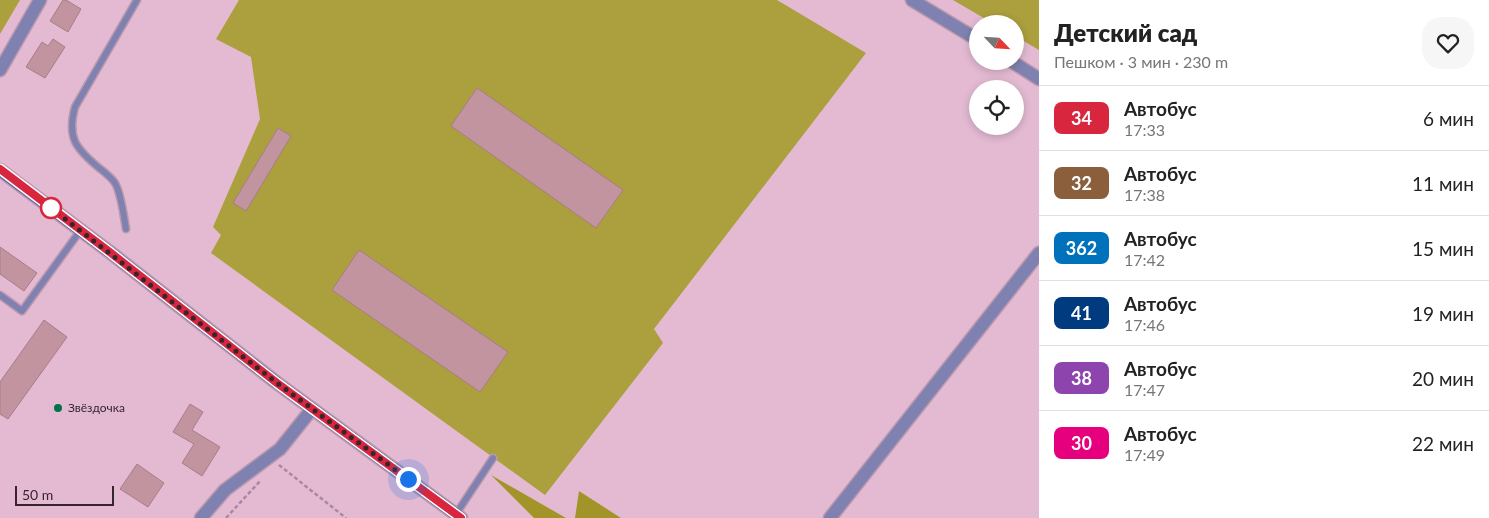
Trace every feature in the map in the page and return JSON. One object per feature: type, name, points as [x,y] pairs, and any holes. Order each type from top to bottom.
[{"type":"main road","points":[[0,170],[277,383],[459,516]]},
{"type":"street","points":[[0,70],[40,0]]},
{"type":"street","points":[[920,2],[969,34]]},
{"type":"street","points":[[1024,69],[1039,79]]},
{"type":"street","points":[[830,518],[1039,253]]},
{"type":"street","points":[[201,518],[225,490],[280,449],[312,409]]},
{"type":"lane","points":[[126,229],[116,184],[78,148],[72,135],[71,123],[75,107],[137,0]]},
{"type":"lane","points":[[0,295],[22,311],[80,231]]},
{"type":"lane","points":[[459,516],[492,458]]},
{"type":"path","points":[[277,463],[346,518]]},
{"type":"path","points":[[226,518],[264,477]]},
{"type":"shaded area","points":[[0,0],[20,0],[0,34]]},
{"type":"shaded area","points":[[239,0],[777,0],[866,53],[654,329],[663,343],[545,495],[211,253],[221,235],[213,227],[260,119],[251,57],[216,39]]},
{"type":"shaded area","points":[[953,0],[1039,0],[1039,50],[1024,41],[1024,15],[979,15]]},
{"type":"shaded area","points":[[491,475],[566,518],[534,518]]},
{"type":"shaded area","points":[[579,491],[621,518],[575,518]]},
{"type":"building","points":[[63,0],[81,9],[68,32],[50,21]]},
{"type":"building","points":[[53,39],[65,47],[45,78],[26,67],[42,42],[48,46]]},
{"type":"building","points":[[477,88],[623,190],[596,228],[451,126]]},
{"type":"building","points":[[278,128],[291,136],[246,211],[233,203]]},
{"type":"building","points":[[0,247],[37,273],[24,291],[0,274]]},
{"type":"building","points":[[359,250],[508,352],[480,392],[332,290]]},
{"type":"building","points":[[44,320],[67,337],[8,419],[0,414],[0,382]]},
{"type":"building","points":[[190,404],[203,412],[192,430],[220,447],[202,476],[182,463],[194,444],[173,432]]},
{"type":"building","points":[[137,464],[164,483],[148,507],[120,489]]},
{"type":"bus line","name":"34","points":[[0,169],[277,383],[461,518]]},
{"type":"place","name":"Звёздочка","points":[[58,408]]},
{"type":"route","points":[[51,208],[277,383],[408,479]]}]
